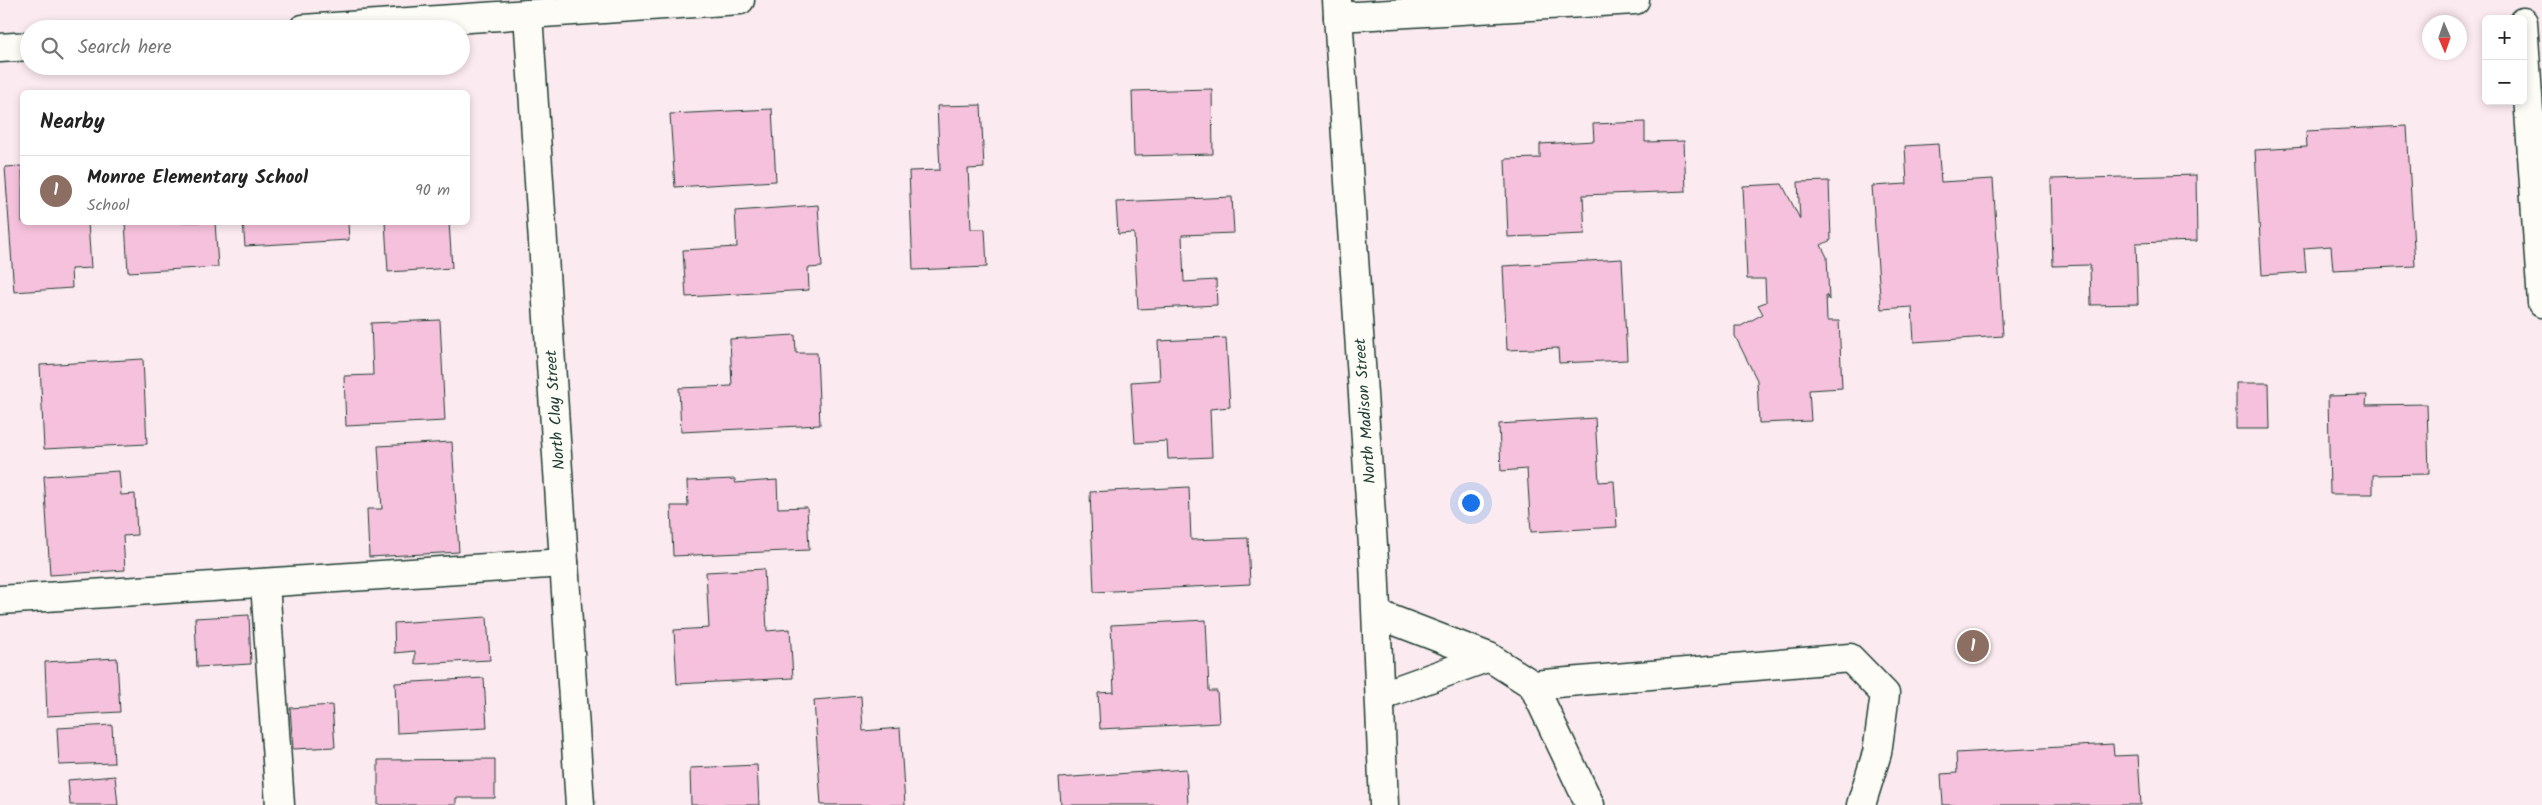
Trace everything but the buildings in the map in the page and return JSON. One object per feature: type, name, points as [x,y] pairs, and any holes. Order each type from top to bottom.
[{"type":"street","points":[[438,20],[740,0]]},
{"type":"street","points":[[1338,9],[1635,0]]},
{"type":"street","points":[[2522,0],[2523,15]]},
{"type":"street","name":"North Madison Street","points":[[1338,9],[1377,614],[1384,805]]},
{"type":"street","name":"North Clay Street","points":[[528,14],[580,805]]},
{"type":"street","points":[[0,48],[20,47]]},
{"type":"street","points":[[2526,60],[2542,303]]},
{"type":"street","points":[[0,600],[564,563]]},
{"type":"street","points":[[266,583],[280,805]]},
{"type":"street","points":[[1377,614],[1489,657],[1533,685],[1590,805]]},
{"type":"street","points":[[1380,696],[1489,657]]},
{"type":"street","points":[[1533,685],[1850,658],[1885,694],[1877,753],[1861,805]]},
{"type":"place","name":"Monroe Elementary School","points":[[1973,646]]}]
